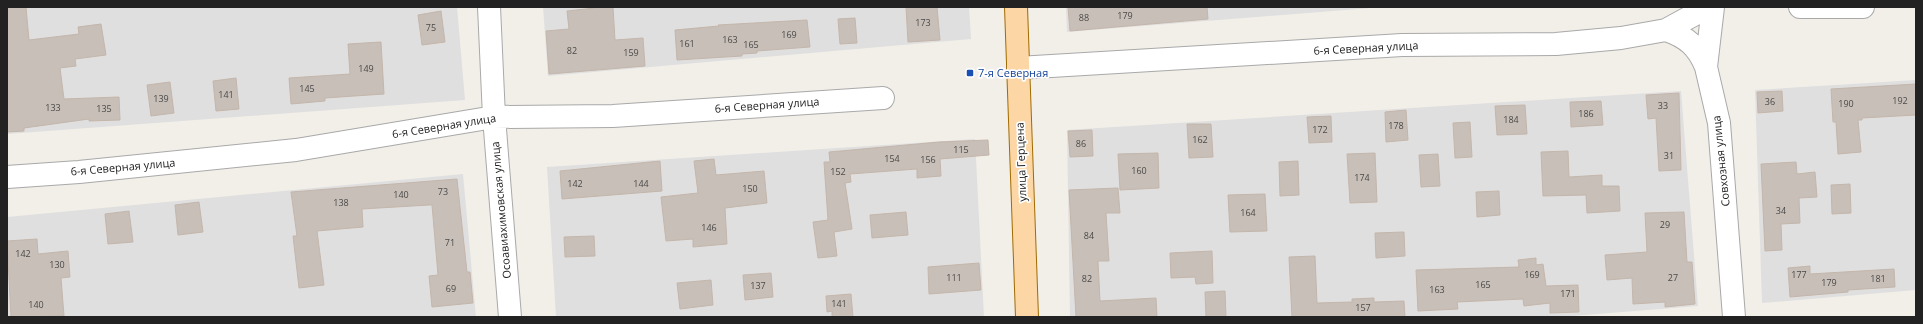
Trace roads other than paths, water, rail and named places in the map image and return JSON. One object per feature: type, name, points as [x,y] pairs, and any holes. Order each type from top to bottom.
[{"type":"main road","name":"улица Герцена","points":[[1016,7],[1027,317]]},
{"type":"street","name":"Осоавиахимовская улица","points":[[489,7],[494,117],[510,317]]},
{"type":"street","name":"6-я Северная улица","points":[[1018,68],[1402,45],[1556,44],[1621,38],[1666,30],[1708,7]]},
{"type":"street","name":"Совхозная улица","points":[[1713,7],[1706,67],[1719,123],[1734,317]]},
{"type":"street","points":[[1800,7],[1863,7]]},
{"type":"street","points":[[1666,30],[1680,35],[1692,42],[1701,54],[1706,67]]},
{"type":"street","name":"6-я Северная улица","points":[[7,177],[79,172],[296,150],[494,117],[613,116],[884,98]]},
{"type":"place","name":"7-я Северная","points":[[970,73]]}]
